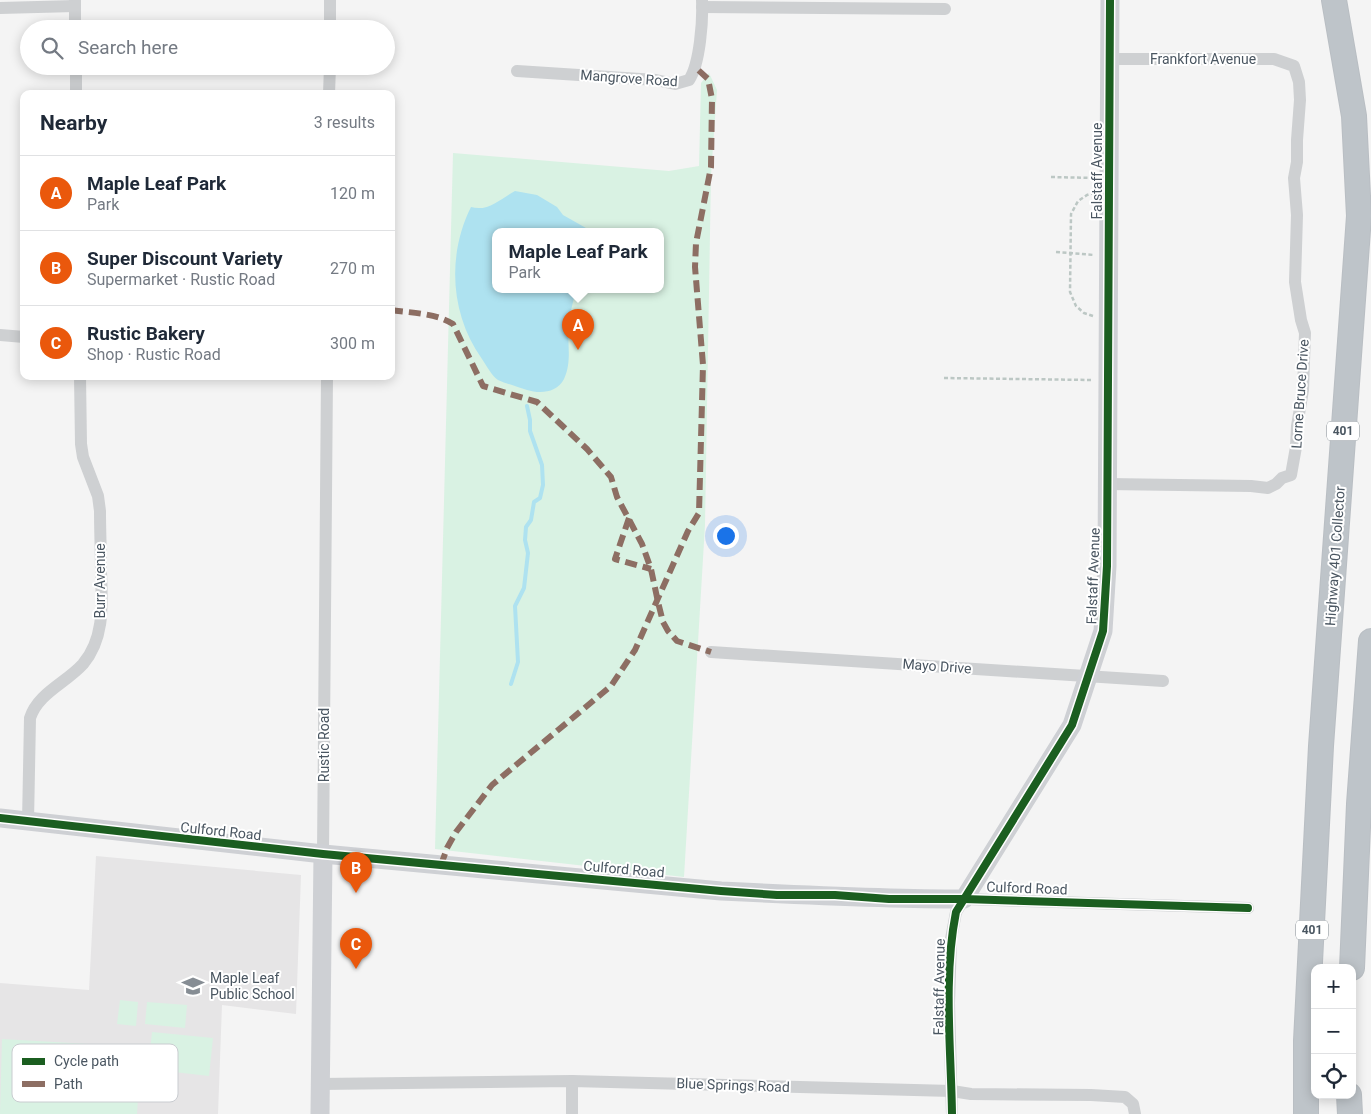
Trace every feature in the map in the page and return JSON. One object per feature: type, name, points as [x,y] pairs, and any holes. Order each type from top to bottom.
[{"type":"highway","name":"Highway 401 Collector","points":[[1306,1114],[1306,1041],[1322,746],[1359,216],[1354,116],[1334,0]]},
{"type":"highway","points":[[1346,0],[1354,116]]},
{"type":"highway","points":[[1352,964],[1360,804],[1371,641]]},
{"type":"highway","points":[[1349,1099],[1350,1114]]},
{"type":"street","points":[[330,0],[330,20]]},
{"type":"street","name":"Falstaff Avenue","points":[[952,1114],[948,1004],[951,939],[956,912],[1072,725],[1090,676],[1103,631],[1107,566],[1110,0]]},
{"type":"street","points":[[0,8],[75,3],[75,20]]},
{"type":"street","points":[[702,4],[945,9]]},
{"type":"street","name":"Mangrove Road","points":[[517,71],[656,80],[675,84],[689,80],[697,62],[702,4]]},
{"type":"street","name":"Frankfort Avenue","points":[[1110,59],[1274,60],[1294,66]]},
{"type":"street","name":"Lorne Bruce Drive","points":[[1107,484],[1251,486],[1268,488],[1282,478],[1291,475],[1303,390],[1305,333],[1295,282],[1297,215],[1294,178],[1297,162],[1300,100],[1299,82],[1294,66]]},
{"type":"street","points":[[76,75],[76,90]]},
{"type":"street","points":[[329,90],[330,75]]},
{"type":"street","points":[[0,335],[20,337]]},
{"type":"street","name":"Burr Avenue","points":[[28,822],[30,718],[32,711],[50,690],[83,663],[96,642],[102,616],[100,511],[98,496],[83,457],[81,444],[80,380]]},
{"type":"street","name":"Rustic Road","points":[[320,1114],[327,380]]},
{"type":"street","name":"Mayo Drive","points":[[712,652],[1163,681]]},
{"type":"street","name":"Culford Road","points":[[0,818],[323,854],[777,895],[1248,908]]},
{"type":"street","points":[[572,1081],[572,1114]]},
{"type":"street","name":"Blue Springs Road","points":[[320,1084],[572,1081],[952,1091],[971,1094],[1091,1095],[1125,1098],[1133,1104],[1135,1114]]},
{"type":"path","points":[[1051,177],[1094,178]]},
{"type":"path","points":[[1093,316],[1076,306],[1070,292],[1071,214],[1078,200],[1094,193]]},
{"type":"path","points":[[1056,252],[1095,255]]},
{"type":"path","points":[[944,378],[1094,380]]},
{"type":"shaded area","name":"Maple Leaf Public School","points":[[96,856],[301,875],[296,1014],[222,1005],[218,1114],[0,1114],[0,983],[89,990]]},
{"type":"green space","points":[[709,73],[717,90],[711,175],[705,525],[684,877],[435,849],[453,153],[669,171],[699,166],[701,83]]},
{"type":"green space","points":[[120,1000],[138,1002],[136,1026],[117,1024]]},
{"type":"green space","points":[[147,1002],[187,1005],[185,1028],[145,1024]]},
{"type":"green space","points":[[152,1032],[213,1038],[209,1076],[178,1072],[178,1044],[151,1044]]},
{"type":"green space","points":[[2,1039],[89,1044],[12,1044],[12,1102],[138,1102],[137,1114],[0,1114]]},
{"type":"water","points":[[515,191],[537,195],[557,207],[563,215],[586,228],[492,228],[492,293],[575,293],[569,319],[567,372],[561,384],[553,390],[537,392],[498,380],[491,373],[471,342],[463,323],[458,304],[455,264],[463,225],[471,207],[483,208]]},
{"type":"waterway","points":[[511,684],[518,662],[515,606],[524,588],[528,553],[525,540],[526,527],[531,520],[534,502],[540,498],[543,485],[542,465],[530,431],[527,406]]},
{"type":"marked path","points":[[441,865],[447,848],[456,832],[492,785],[611,686],[635,650],[688,531],[699,513],[703,365],[695,267],[696,243],[711,167],[712,99],[708,79],[695,67]]},
{"type":"marked path","points":[[395,310],[431,316],[453,324],[483,386],[537,402],[587,449],[611,477],[617,497],[642,544],[651,569],[663,622],[668,631],[677,641],[711,652]]},
{"type":"marked path","points":[[629,518],[615,559],[651,569]]},
{"type":"cycle path","points":[[952,1114],[949,987],[952,937],[956,912],[1072,725],[1103,631],[1107,566],[1110,0]]},
{"type":"cycle path","points":[[0,818],[323,854],[721,891],[889,899],[964,899],[1248,908]]},
{"type":"place","name":"Maple Leaf Park","points":[[578,350]]},
{"type":"place","name":"Super Discount Variety","points":[[356,893]]},
{"type":"place","name":"Rustic Bakery","points":[[356,969]]},
{"type":"place","name":"Maple Leaf Public School","points":[[193,986]]}]
